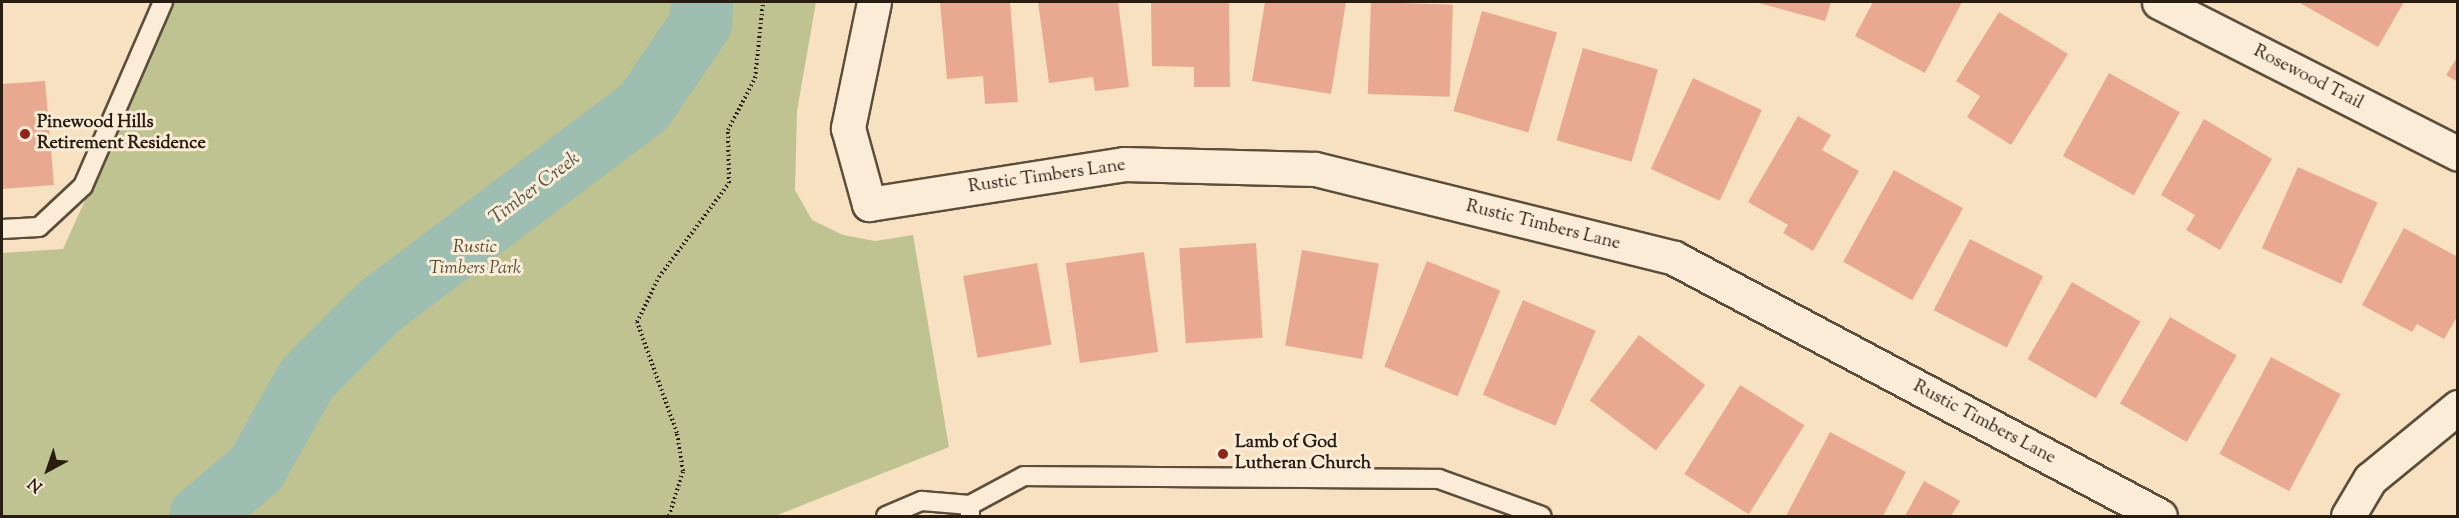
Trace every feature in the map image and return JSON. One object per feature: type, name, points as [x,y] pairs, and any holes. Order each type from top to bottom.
[{"type":"street","name":"Rustic Timbers Lane","points":[[874,2],[848,128],[868,204],[1124,164],[1315,168],[1674,258],[2160,516]]},
{"type":"street","name":"Rosewood Trail","points":[[2177,6],[2457,154]]},
{"type":"street","points":[[2348,516],[2370,479],[2457,407]]},
{"type":"lane","points":[[2,229],[39,227],[82,186],[164,2]]},
{"type":"lane","points":[[886,516],[922,501],[970,511],[1024,476],[1439,479],[1542,516]]},
{"type":"path","points":[[669,516],[683,471],[677,433],[637,322],[659,277],[729,183],[728,130],[755,78],[763,2]]},
{"type":"green space","name":"Rustic Timbers Park","points":[[175,2],[816,2],[797,111],[795,190],[812,220],[843,235],[875,241],[913,235],[949,447],[775,516],[2,516],[2,253],[63,249]]},
{"type":"building","points":[[940,2],[1010,2],[1018,102],[985,104],[983,76],[947,79]]},
{"type":"building","points":[[1038,2],[1118,2],[1129,87],[1095,91],[1093,77],[1049,83]]},
{"type":"building","points":[[1151,2],[1229,2],[1230,87],[1194,87],[1194,67],[1152,66]]},
{"type":"building","points":[[1265,2],[1346,2],[1331,94],[1252,81]]},
{"type":"building","points":[[1371,2],[1453,5],[1450,97],[1368,94]]},
{"type":"building","points":[[1755,2],[1831,2],[1825,21]]},
{"type":"building","points":[[1873,2],[1962,2],[1925,73],[1855,36]]},
{"type":"building","points":[[2298,2],[2404,2],[2378,47]]},
{"type":"building","points":[[1482,11],[1557,32],[1528,132],[1453,111]]},
{"type":"building","points":[[1999,12],[2068,54],[2011,145],[1967,117],[1980,96],[1956,81]]},
{"type":"building","points":[[1583,48],[1658,69],[1632,162],[1557,140]]},
{"type":"building","points":[[2458,56],[2458,82],[2446,75]]},
{"type":"building","points":[[2109,73],[2180,112],[2134,195],[2063,156]]},
{"type":"building","points":[[1693,78],[1762,110],[1720,201],[1651,169]]},
{"type":"building","name":"Pinewood Hills Retirement Residence","points":[[45,81],[54,185],[2,189],[2,84]]},
{"type":"building","points":[[1798,116],[1831,135],[1822,150],[1859,171],[1813,251],[1783,233],[1788,225],[1748,202]]},
{"type":"building","points":[[2204,119],[2272,159],[2220,250],[2186,230],[2195,215],[2161,195]]},
{"type":"building","points":[[2298,167],[2377,202],[2341,284],[2262,248]]},
{"type":"building","points":[[1894,170],[1963,208],[1912,300],[1843,262]]},
{"type":"building","points":[[2404,228],[2458,257],[2458,315],[2444,339],[2417,324],[2412,332],[2362,305]]},
{"type":"building","points":[[1970,239],[2043,276],[2007,348],[1934,310]]},
{"type":"building","points":[[1256,243],[1263,338],[1186,343],[1179,248]]},
{"type":"building","points":[[1302,250],[1379,264],[1362,359],[1285,346]]},
{"type":"building","points":[[1144,252],[1158,352],[1080,363],[1066,263]]},
{"type":"building","points":[[1427,261],[1500,291],[1458,396],[1384,367]]},
{"type":"building","points":[[1037,263],[1051,345],[978,358],[963,276]]},
{"type":"building","points":[[2072,282],[2140,322],[2096,399],[2028,359]]},
{"type":"building","points":[[1523,300],[1596,331],[1555,426],[1483,395]]},
{"type":"building","points":[[2170,317],[2237,356],[2187,442],[2120,404]]},
{"type":"building","points":[[1639,335],[1705,385],[1656,450],[1590,400]]},
{"type":"building","points":[[2271,357],[2341,394],[2289,491],[2219,454]]},
{"type":"building","points":[[1740,385],[1804,425],[1749,514],[1684,474]]},
{"type":"building","points":[[1830,432],[1906,472],[1883,516],[1786,516]]},
{"type":"building","points":[[1924,481],[1960,501],[1951,516],[1905,516]]},
{"type":"waterway","name":"Timber Creek","points":[[200,516],[256,469],[307,379],[381,305],[644,107],[701,23],[702,2]]},
{"type":"place","name":"Pinewood Hills Retirement Residence","points":[[25,134]]},
{"type":"place","name":"Lamb of God Lutheran Church","points":[[1223,454]]}]
